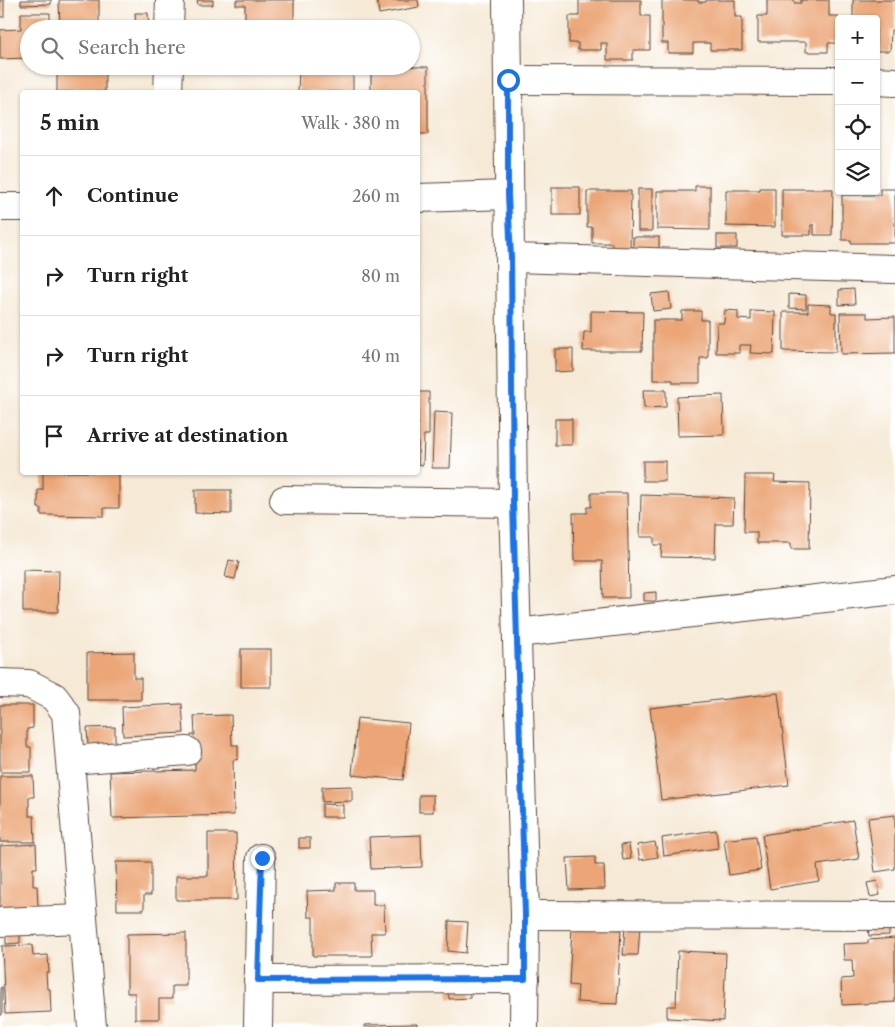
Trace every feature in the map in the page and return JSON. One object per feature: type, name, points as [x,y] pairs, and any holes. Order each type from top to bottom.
[{"type":"street","points":[[169,20],[170,0]]},
{"type":"street","points":[[507,0],[513,503],[525,915],[524,1027]]},
{"type":"street","points":[[168,75],[168,90]]},
{"type":"street","points":[[508,80],[835,81]]},
{"type":"street","points":[[880,82],[895,82]]},
{"type":"street","points":[[420,198],[508,195]]},
{"type":"street","points":[[0,207],[20,207]]},
{"type":"street","points":[[511,258],[895,268]]},
{"type":"street","points":[[284,500],[513,503]]},
{"type":"street","points":[[517,634],[895,590]]},
{"type":"street","points":[[0,683],[29,684],[54,696],[66,713],[92,1027]]},
{"type":"street","points":[[71,760],[187,751]]},
{"type":"street","points":[[258,1027],[262,858]]},
{"type":"street","points":[[525,915],[895,916]]},
{"type":"street","points":[[0,922],[84,919]]},
{"type":"street","points":[[258,980],[525,979]]},
{"type":"building","points":[[0,0],[4,0],[4,17],[0,17]]},
{"type":"building","points":[[21,0],[51,0],[51,4],[21,5]]},
{"type":"building","points":[[59,0],[99,0],[99,20],[60,20]]},
{"type":"building","points":[[197,0],[213,0],[213,5],[198,5]]},
{"type":"building","points":[[236,0],[294,0],[294,20],[245,20],[245,5],[236,5]]},
{"type":"building","points":[[377,0],[418,0],[419,7],[379,14]]},
{"type":"building","points":[[579,0],[641,0],[641,16],[650,16],[650,50],[633,50],[633,60],[607,60],[607,43],[601,43],[601,50],[578,50],[578,43],[569,43],[569,16],[579,16]]},
{"type":"building","points":[[662,0],[698,0],[698,2],[706,2],[706,0],[735,0],[735,17],[742,17],[742,50],[710,50],[710,43],[693,43],[693,53],[668,53],[668,43],[662,43]]},
{"type":"building","points":[[767,0],[794,0],[794,3],[801,3],[801,0],[829,0],[829,16],[835,16],[835,43],[828,43],[828,52],[806,52],[806,42],[758,42],[758,16],[767,16]]},
{"type":"building","points":[[853,0],[895,0],[895,30],[891,30],[890,51],[880,51],[880,15],[853,15]]},
{"type":"building","points":[[21,13],[50,13],[50,20],[21,20]]},
{"type":"building","points":[[135,13],[148,13],[148,20],[135,20]]},
{"type":"building","points":[[20,29],[20,58],[0,59],[0,30]]},
{"type":"building","points":[[420,67],[428,67],[428,134],[420,134],[420,90],[371,90],[371,75],[420,75]]},
{"type":"building","points":[[57,75],[105,75],[105,90],[57,90]]},
{"type":"building","points":[[299,75],[353,75],[353,90],[298,90]]},
{"type":"building","points":[[695,186],[710,186],[710,230],[657,229],[657,191],[695,191]]},
{"type":"building","points":[[552,187],[580,187],[580,215],[552,215]]},
{"type":"building","points":[[760,188],[775,188],[775,227],[726,226],[726,190],[760,190]]},
{"type":"building","points":[[638,189],[652,189],[652,231],[638,231]]},
{"type":"building","points":[[782,189],[833,189],[832,235],[814,235],[814,225],[811,225],[811,235],[782,235]]},
{"type":"building","points":[[880,189],[895,189],[895,243],[851,243],[851,240],[842,240],[842,195],[880,195]]},
{"type":"building","points":[[587,191],[631,191],[630,249],[612,249],[612,243],[592,243],[592,227],[587,227]]},
{"type":"building","points":[[717,235],[737,235],[737,248],[717,248]]},
{"type":"building","points":[[633,237],[659,237],[659,250],[633,250]]},
{"type":"building","points":[[854,289],[855,304],[839,305],[839,290]]},
{"type":"building","points":[[669,292],[671,309],[653,311],[651,294]]},
{"type":"building","points":[[789,294],[806,295],[806,309],[789,308]]},
{"type":"building","points":[[808,304],[831,305],[831,313],[836,313],[836,352],[783,351],[783,312],[808,312]]},
{"type":"building","points":[[725,310],[738,311],[738,319],[751,320],[751,311],[775,312],[774,354],[750,353],[751,345],[739,345],[739,353],[716,353],[717,323],[724,323]]},
{"type":"building","points":[[591,311],[643,312],[642,351],[583,351],[584,332],[591,332]]},
{"type":"building","points":[[682,311],[701,311],[701,320],[708,320],[708,358],[700,358],[700,383],[673,383],[673,380],[653,380],[653,320],[682,320]]},
{"type":"building","points":[[840,313],[867,313],[867,318],[895,317],[895,353],[841,354]]},
{"type":"building","points":[[555,349],[573,349],[573,371],[555,372]]},
{"type":"building","points":[[643,390],[666,390],[666,407],[644,408]]},
{"type":"building","points":[[420,392],[429,392],[429,435],[424,435],[423,465],[420,464]]},
{"type":"building","points":[[723,395],[724,435],[678,436],[677,397]]},
{"type":"building","points":[[434,412],[452,413],[450,468],[432,468]]},
{"type":"building","points":[[555,419],[572,419],[572,445],[555,445]]},
{"type":"building","points":[[643,461],[665,461],[665,481],[643,481]]},
{"type":"building","points":[[43,475],[119,475],[119,508],[104,508],[104,516],[41,515],[41,508],[38,508],[38,490],[43,490]]},
{"type":"building","points":[[745,475],[775,475],[774,482],[810,483],[809,549],[791,549],[791,543],[757,543],[757,532],[744,532]]},
{"type":"building","points":[[195,490],[231,490],[231,514],[195,513]]},
{"type":"building","points":[[591,493],[627,493],[629,598],[603,598],[602,561],[574,561],[573,513],[587,513],[587,507],[591,507]]},
{"type":"building","points":[[641,495],[734,498],[733,524],[716,524],[715,558],[661,557],[662,545],[654,545],[654,537],[640,537]]},
{"type":"building","points":[[229,560],[239,562],[235,579],[225,577]]},
{"type":"building","points":[[23,570],[59,571],[58,612],[23,612]]},
{"type":"building","points":[[656,592],[656,601],[644,601],[644,593]]},
{"type":"building","points":[[241,649],[271,649],[271,687],[241,687]]},
{"type":"building","points":[[134,652],[134,678],[141,678],[141,700],[87,700],[87,653]]},
{"type":"building","points":[[778,693],[789,785],[661,800],[650,708]]},
{"type":"building","points":[[182,704],[184,733],[123,736],[122,707]]},
{"type":"building","points":[[0,705],[33,705],[33,728],[27,729],[27,747],[31,747],[31,772],[0,772]]},
{"type":"building","points":[[231,715],[232,745],[238,745],[238,759],[233,760],[234,815],[112,818],[110,772],[195,770],[195,759],[192,759],[191,735],[195,735],[194,716]]},
{"type":"building","points":[[357,718],[409,723],[403,780],[352,775]]},
{"type":"building","points":[[115,727],[115,745],[88,746],[87,728]]},
{"type":"building","points":[[0,776],[33,776],[34,797],[29,797],[29,816],[34,816],[35,842],[0,842]]},
{"type":"building","points":[[352,786],[352,801],[322,802],[322,787]]},
{"type":"building","points":[[419,795],[433,795],[433,812],[419,812]]},
{"type":"building","points":[[322,804],[343,805],[343,817],[322,817]]},
{"type":"building","points":[[895,815],[895,869],[875,872],[868,818]]},
{"type":"building","points":[[853,820],[859,859],[817,865],[819,881],[770,889],[762,835]]},
{"type":"building","points":[[716,830],[718,848],[664,856],[662,838]]},
{"type":"building","points":[[208,833],[236,833],[237,900],[176,900],[176,876],[208,876]]},
{"type":"building","points":[[421,835],[422,867],[371,869],[369,837]]},
{"type":"building","points":[[756,836],[761,870],[729,875],[724,840]]},
{"type":"building","points":[[299,838],[310,838],[310,848],[299,848]]},
{"type":"building","points":[[655,842],[658,857],[640,860],[637,845]]},
{"type":"building","points":[[36,844],[37,868],[33,868],[33,886],[37,886],[38,908],[0,909],[0,846]]},
{"type":"building","points":[[629,844],[631,859],[623,860],[621,845]]},
{"type":"building","points":[[595,857],[595,865],[604,865],[605,889],[569,890],[567,858]]},
{"type":"building","points":[[116,862],[151,862],[151,895],[144,895],[144,910],[117,910]]},
{"type":"building","points":[[877,881],[880,895],[870,897],[867,883]]},
{"type":"building","points":[[336,883],[354,883],[354,890],[373,890],[373,905],[384,905],[385,933],[371,933],[372,956],[313,956],[313,917],[308,917],[307,891],[336,890]]},
{"type":"building","points":[[449,921],[468,922],[466,953],[448,951]]},
{"type":"building","points":[[889,925],[889,935],[869,936],[868,926]]},
{"type":"building","points":[[625,926],[640,926],[638,955],[623,955]]},
{"type":"building","points":[[572,927],[621,930],[617,1004],[577,1002],[578,986],[569,985]]},
{"type":"building","points":[[6,932],[20,932],[20,943],[6,944]]},
{"type":"building","points":[[186,933],[186,986],[172,986],[172,999],[159,999],[159,1019],[135,1019],[135,993],[127,993],[127,934]]},
{"type":"building","points":[[895,938],[895,1002],[842,1005],[841,979],[853,978],[852,960],[844,960],[843,944],[868,943],[868,940]]},
{"type":"building","points":[[32,945],[33,956],[48,955],[49,972],[46,972],[47,989],[50,989],[51,1012],[5,1014],[2,946]]},
{"type":"building","points":[[678,951],[726,953],[723,1021],[667,1018],[667,1006],[676,1006]]},
{"type":"building","points":[[470,985],[470,998],[449,999],[448,986]]},
{"type":"building","points":[[2,987],[2,1015],[0,1015],[0,988]]},
{"type":"building","points":[[417,1024],[417,1027],[364,1027],[364,1025]]},
{"type":"route","points":[[262,858],[258,980],[525,979],[525,915],[513,503],[508,80]]}]
